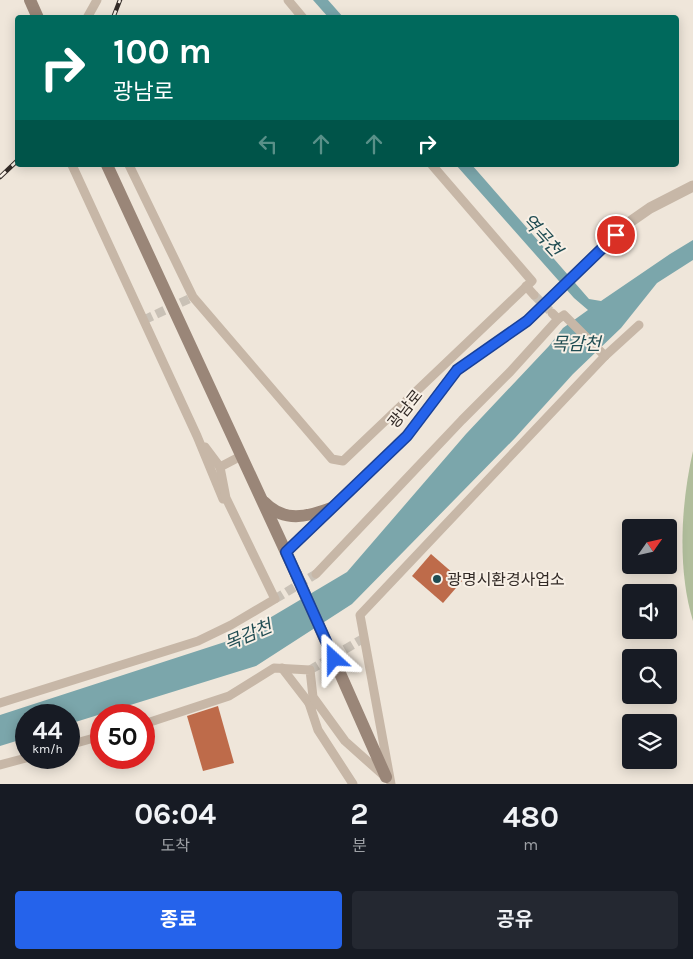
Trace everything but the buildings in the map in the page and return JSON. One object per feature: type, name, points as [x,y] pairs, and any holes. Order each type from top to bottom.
[{"type":"main road","points":[[30,0],[37,15]]},
{"type":"main road","points":[[108,167],[286,552],[389,782]]},
{"type":"main road","points":[[261,499],[275,512],[291,516],[308,516],[331,508]]},
{"type":"street","points":[[89,15],[97,0]]},
{"type":"street","points":[[288,0],[300,15]]},
{"type":"street","points":[[73,167],[197,436],[222,498],[233,513]]},
{"type":"street","points":[[130,167],[192,297],[332,459],[343,461],[532,281],[434,167]]},
{"type":"street","name":"광남로","points":[[286,552],[407,436],[457,370],[527,321],[584,265],[638,216],[693,186]]},
{"type":"street","points":[[526,286],[534,295]]},
{"type":"street","points":[[316,574],[510,372],[558,316],[605,356]]},
{"type":"street","points":[[389,782],[360,615],[605,356],[639,325]]},
{"type":"street","points":[[0,703],[198,641],[231,625],[274,599],[226,498],[220,468],[197,436]]},
{"type":"street","points":[[220,468],[241,456]]},
{"type":"street","points":[[155,720],[228,696],[274,668],[310,670],[313,697],[319,706],[344,741],[389,782]]},
{"type":"street","points":[[282,668],[309,703],[318,730],[353,784]]},
{"type":"street","points":[[309,703],[319,706]]},
{"type":"street","points":[[0,765],[15,761]]},
{"type":"green space","points":[[693,451],[693,621],[685,580],[682,536],[686,492]]},
{"type":"water","points":[[313,0],[328,0],[341,15],[326,15]]},
{"type":"water","name":"목감천","points":[[458,167],[474,167],[589,299],[601,301],[693,240],[693,260],[657,283],[621,328],[573,374],[515,438],[352,604],[256,666],[133,704],[90,704],[90,717],[80,721],[80,704],[34,704],[234,639],[347,572],[466,434],[549,346],[563,328],[588,310],[574,298]]},
{"type":"water","name":"목감천","points":[[15,710],[15,741],[0,746],[0,715]]},
{"type":"tunnel","points":[[534,295],[552,313]]},
{"type":"tunnel","points":[[144,320],[193,297]]},
{"type":"tunnel","points":[[275,599],[316,574]]},
{"type":"tunnel","points":[[310,670],[364,638]]},
{"type":"railway","points":[[114,15],[120,0]]},
{"type":"railway","points":[[0,177],[15,163]]},
{"type":"place","name":"광명시환경사업소","points":[[437,579]]},
{"type":"route","points":[[334,659],[286,552],[407,436],[457,370],[479,352],[527,321],[616,235]]},
{"type":"water label","name":"역곡천","points":[[542,235]]}]
